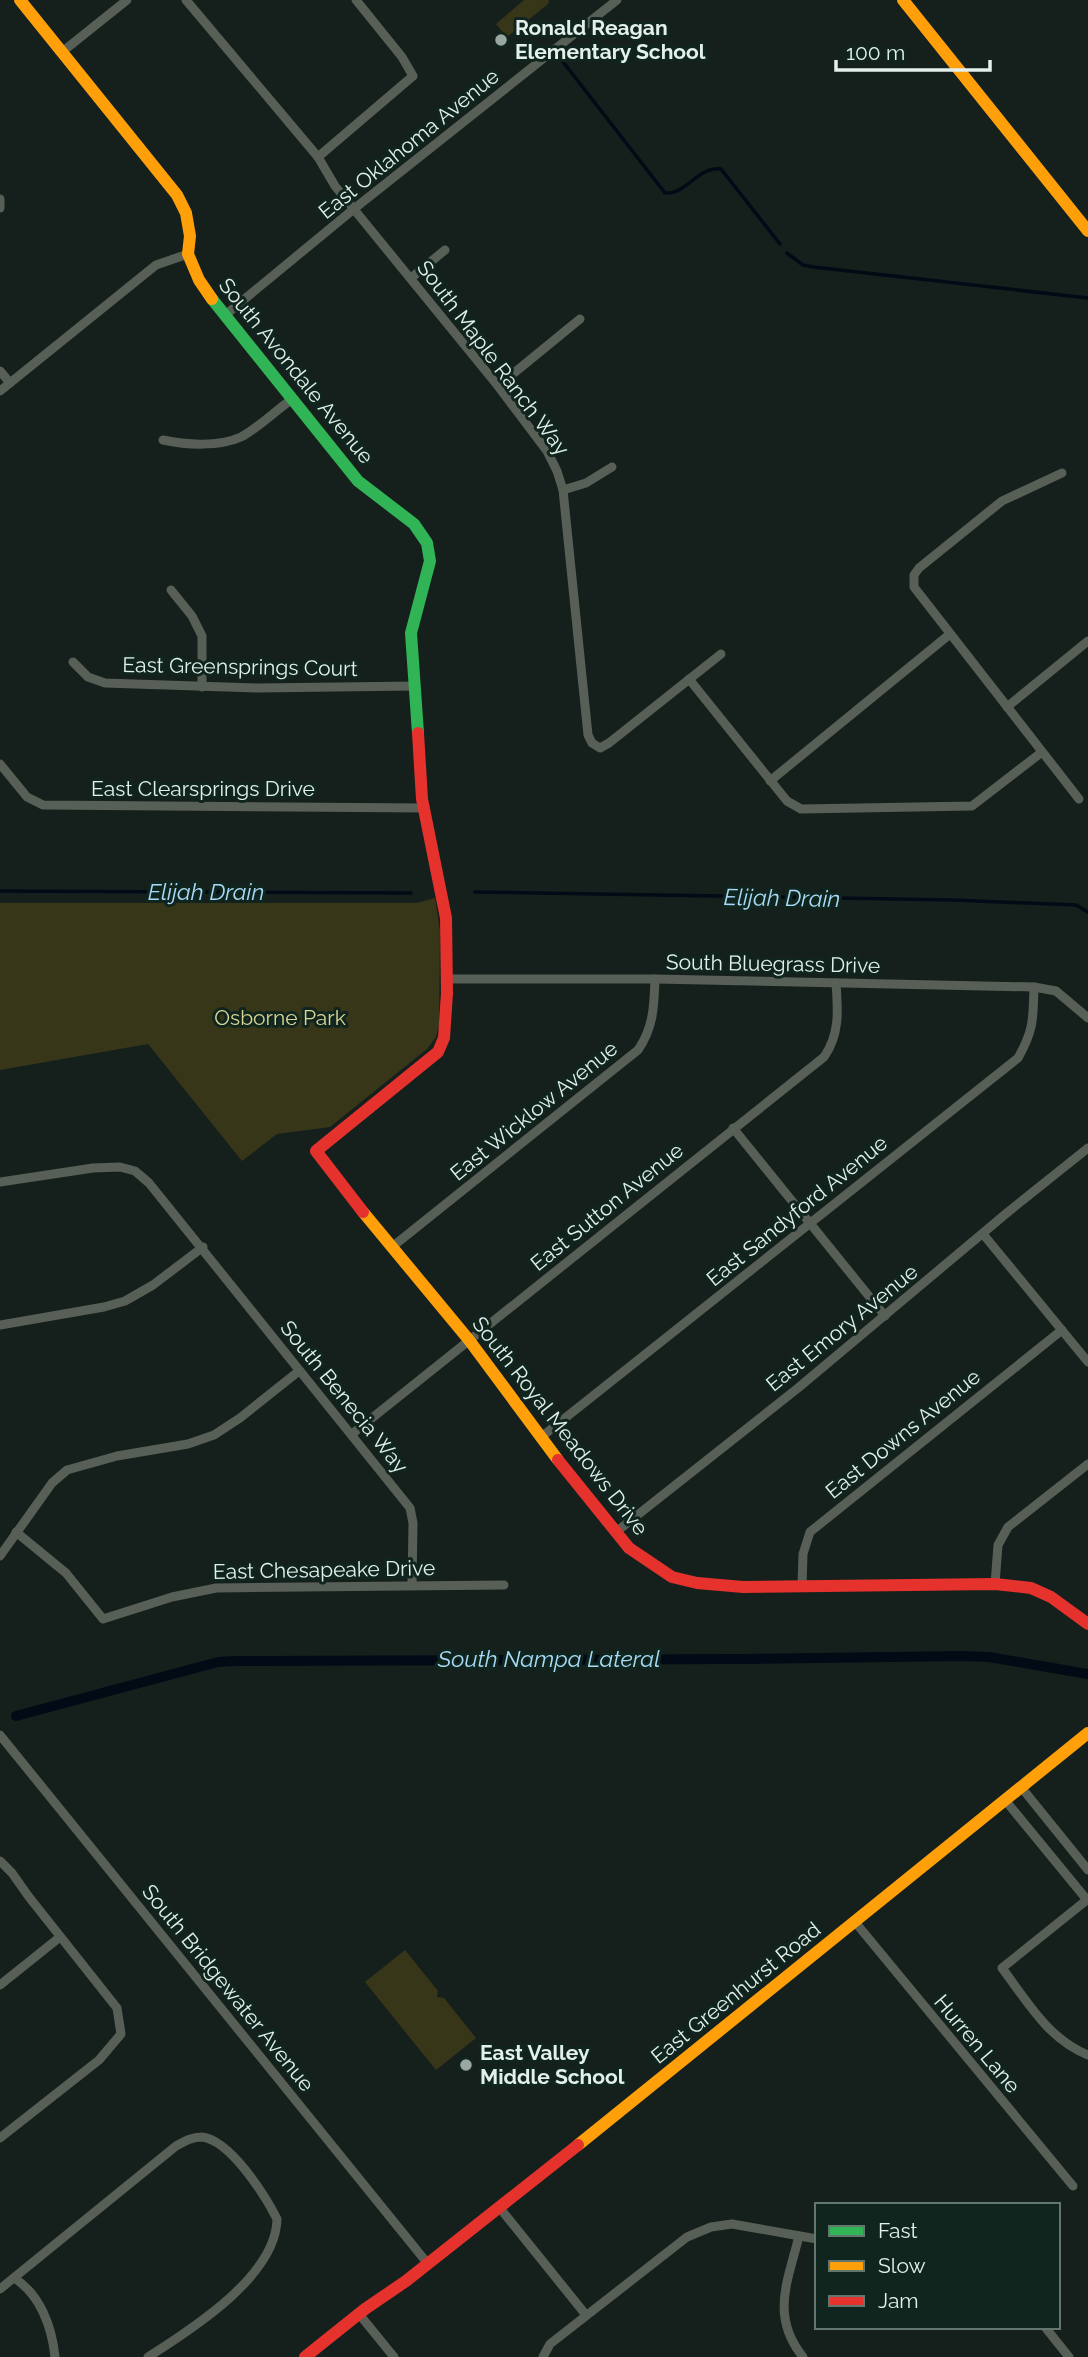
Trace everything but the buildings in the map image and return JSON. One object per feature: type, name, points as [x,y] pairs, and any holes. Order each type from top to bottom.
[{"type":"street","name":"South Avondale Avenue","points":[[20,0],[177,195],[186,213],[190,236],[188,254],[199,280],[224,316],[358,481],[414,524],[427,543],[430,561],[411,633],[424,808],[446,918],[444,1038],[438,1052],[316,1151]]},
{"type":"street","points":[[62,52],[127,0]]},
{"type":"street","name":"South Maple Ranch Way","points":[[187,0],[318,157],[335,186],[498,386],[547,451],[563,490],[588,735],[592,743],[600,748],[689,679]]},
{"type":"street","points":[[318,157],[413,76],[402,57],[356,0]]},
{"type":"street","name":"East Oklahoma Avenue","points":[[224,316],[617,0]]},
{"type":"street","points":[[903,0],[1088,231]]},
{"type":"street","points":[[411,278],[445,250]]},
{"type":"street","points":[[0,391],[156,265],[188,254]]},
{"type":"street","points":[[498,386],[580,319]]},
{"type":"street","points":[[0,371],[10,383]]},
{"type":"street","points":[[163,440],[211,443],[240,437],[291,400]]},
{"type":"street","points":[[563,490],[586,483],[612,467]]},
{"type":"street","points":[[1062,473],[1002,502],[919,568],[914,575],[914,587],[1079,799]]},
{"type":"street","points":[[171,590],[192,616],[202,636],[202,687]]},
{"type":"street","points":[[770,781],[950,634]]},
{"type":"street","points":[[1006,706],[1088,641]]},
{"type":"street","points":[[721,654],[689,679],[787,801],[801,809],[972,806],[1042,752]]},
{"type":"street","name":"East Greensprings Court","points":[[73,662],[88,677],[106,683],[202,687],[415,686]]},
{"type":"street","name":"East Clearsprings Drive","points":[[0,764],[27,797],[43,804],[424,808]]},
{"type":"street","name":"South Bluegrass Drive","points":[[446,979],[654,979],[1034,987],[1056,991],[1088,1018]]},
{"type":"street","name":"East Wicklow Avenue","points":[[392,1247],[638,1050],[648,1036],[653,1018],[654,979]]},
{"type":"street","name":"East Sutton Avenue","points":[[352,1434],[824,1057],[833,1044],[839,1016],[836,983]]},
{"type":"street","name":"East Sandyford Avenue","points":[[540,1438],[1017,1058],[1030,1038],[1034,1020],[1034,987]]},
{"type":"street","points":[[733,1128],[885,1316]]},
{"type":"street","name":"East Emory Avenue","points":[[616,1532],[885,1316],[1007,1212],[1088,1148]]},
{"type":"street","name":"South Royal Meadows Drive","points":[[316,1151],[469,1340],[540,1438],[629,1548],[672,1577],[697,1583],[743,1587],[995,1584],[1031,1588],[1051,1597],[1087,1621]]},
{"type":"street","name":"South Benecia Way","points":[[0,1182],[93,1168],[120,1167],[135,1171],[149,1183],[410,1508],[413,1523],[412,1584]]},
{"type":"street","points":[[983,1234],[1088,1362]]},
{"type":"street","points":[[0,1325],[125,1301],[153,1285],[203,1247]]},
{"type":"street","name":"East Downs Avenue","points":[[802,1586],[803,1554],[810,1532],[1062,1330]]},
{"type":"street","points":[[0,1556],[52,1483],[67,1470],[117,1456],[188,1444],[214,1435],[299,1371]]},
{"type":"street","points":[[995,1584],[998,1545],[1008,1527],[1088,1464]]},
{"type":"street","name":"East Chesapeake Drive","points":[[16,1532],[66,1573],[103,1619],[172,1597],[216,1588],[504,1585]]},
{"type":"street","name":"East Greenhurst Road","points":[[305,2357],[428,2264],[1088,1732]]},
{"type":"street","name":"South Bridgewater Avenue","points":[[0,1735],[428,2264]]},
{"type":"street","points":[[1021,1787],[1088,1870]]},
{"type":"street","points":[[1005,1800],[1087,1899],[1002,1968],[1052,2034],[1070,2048],[1088,2055]]},
{"type":"street","points":[[0,1861],[12,1872],[117,2008],[121,2034],[99,2060],[0,2138]]},
{"type":"street","name":"Hurren Lane","points":[[855,1922],[1073,2186]]},
{"type":"street","points":[[0,1985],[60,1937]]},
{"type":"street","points":[[0,2289],[176,2146],[189,2138],[205,2137],[221,2145],[236,2158],[273,2210],[277,2219],[276,2230],[271,2248],[243,2284],[209,2314],[148,2357]]},
{"type":"street","points":[[499,2207],[586,2315]]},
{"type":"street","points":[[543,2357],[550,2344],[687,2237],[711,2227],[732,2224],[815,2239]]},
{"type":"street","points":[[799,2236],[782,2316],[788,2336],[803,2357]]},
{"type":"street","points":[[14,2278],[26,2285],[41,2309],[51,2330],[55,2357]]},
{"type":"street","points":[[359,2314],[394,2357]]},
{"type":"street","points":[[1047,2329],[1069,2357]]},
{"type":"green space","points":[[524,0],[549,0],[548,4],[507,37],[496,24]]},
{"type":"green space","name":"Osborne Park","points":[[435,898],[440,931],[439,1024],[436,1037],[427,1049],[330,1127],[277,1134],[242,1161],[148,1044],[0,1070],[0,903],[416,903]]},
{"type":"green space","points":[[405,1950],[438,1991],[437,1997],[444,1998],[476,2038],[436,2070],[365,1982]]},
{"type":"waterway","points":[[560,58],[665,193],[680,190],[705,172],[721,169],[780,244]]},
{"type":"waterway","points":[[787,253],[803,265],[813,267],[1088,298]]},
{"type":"waterway","name":"Elijah Drain","points":[[0,891],[411,893]]},
{"type":"waterway","name":"Elijah Drain","points":[[475,892],[953,900],[1076,905],[1088,912]]},
{"type":"waterway","name":"South Nampa Lateral","points":[[16,1716],[218,1662],[235,1661],[963,1656],[989,1657],[1088,1674]]},
{"type":"traffic: fast","points":[[212,299],[358,481],[414,524],[427,543],[430,561],[411,633],[418,733]]},
{"type":"traffic: slow","points":[[20,0],[177,195],[186,213],[190,236],[188,254],[199,280],[212,299]]},
{"type":"traffic: slow","points":[[903,0],[1088,231]]},
{"type":"traffic: slow","points":[[363,1212],[469,1340],[558,1460]]},
{"type":"traffic: slow","points":[[578,2145],[1088,1733]]},
{"type":"traffic: jam","points":[[363,1212],[316,1151],[438,1052],[444,1038],[447,993],[446,918],[422,799],[418,733]]},
{"type":"traffic: jam","points":[[558,1460],[629,1548],[672,1577],[697,1583],[743,1587],[995,1584],[1031,1588],[1051,1597],[1088,1624]]},
{"type":"traffic: jam","points":[[305,2357],[578,2145]]},
{"type":"place","name":"Ronald Reagan Elementary School","points":[[501,40]]},
{"type":"place","name":"East Valley Middle School","points":[[466,2065]]}]
